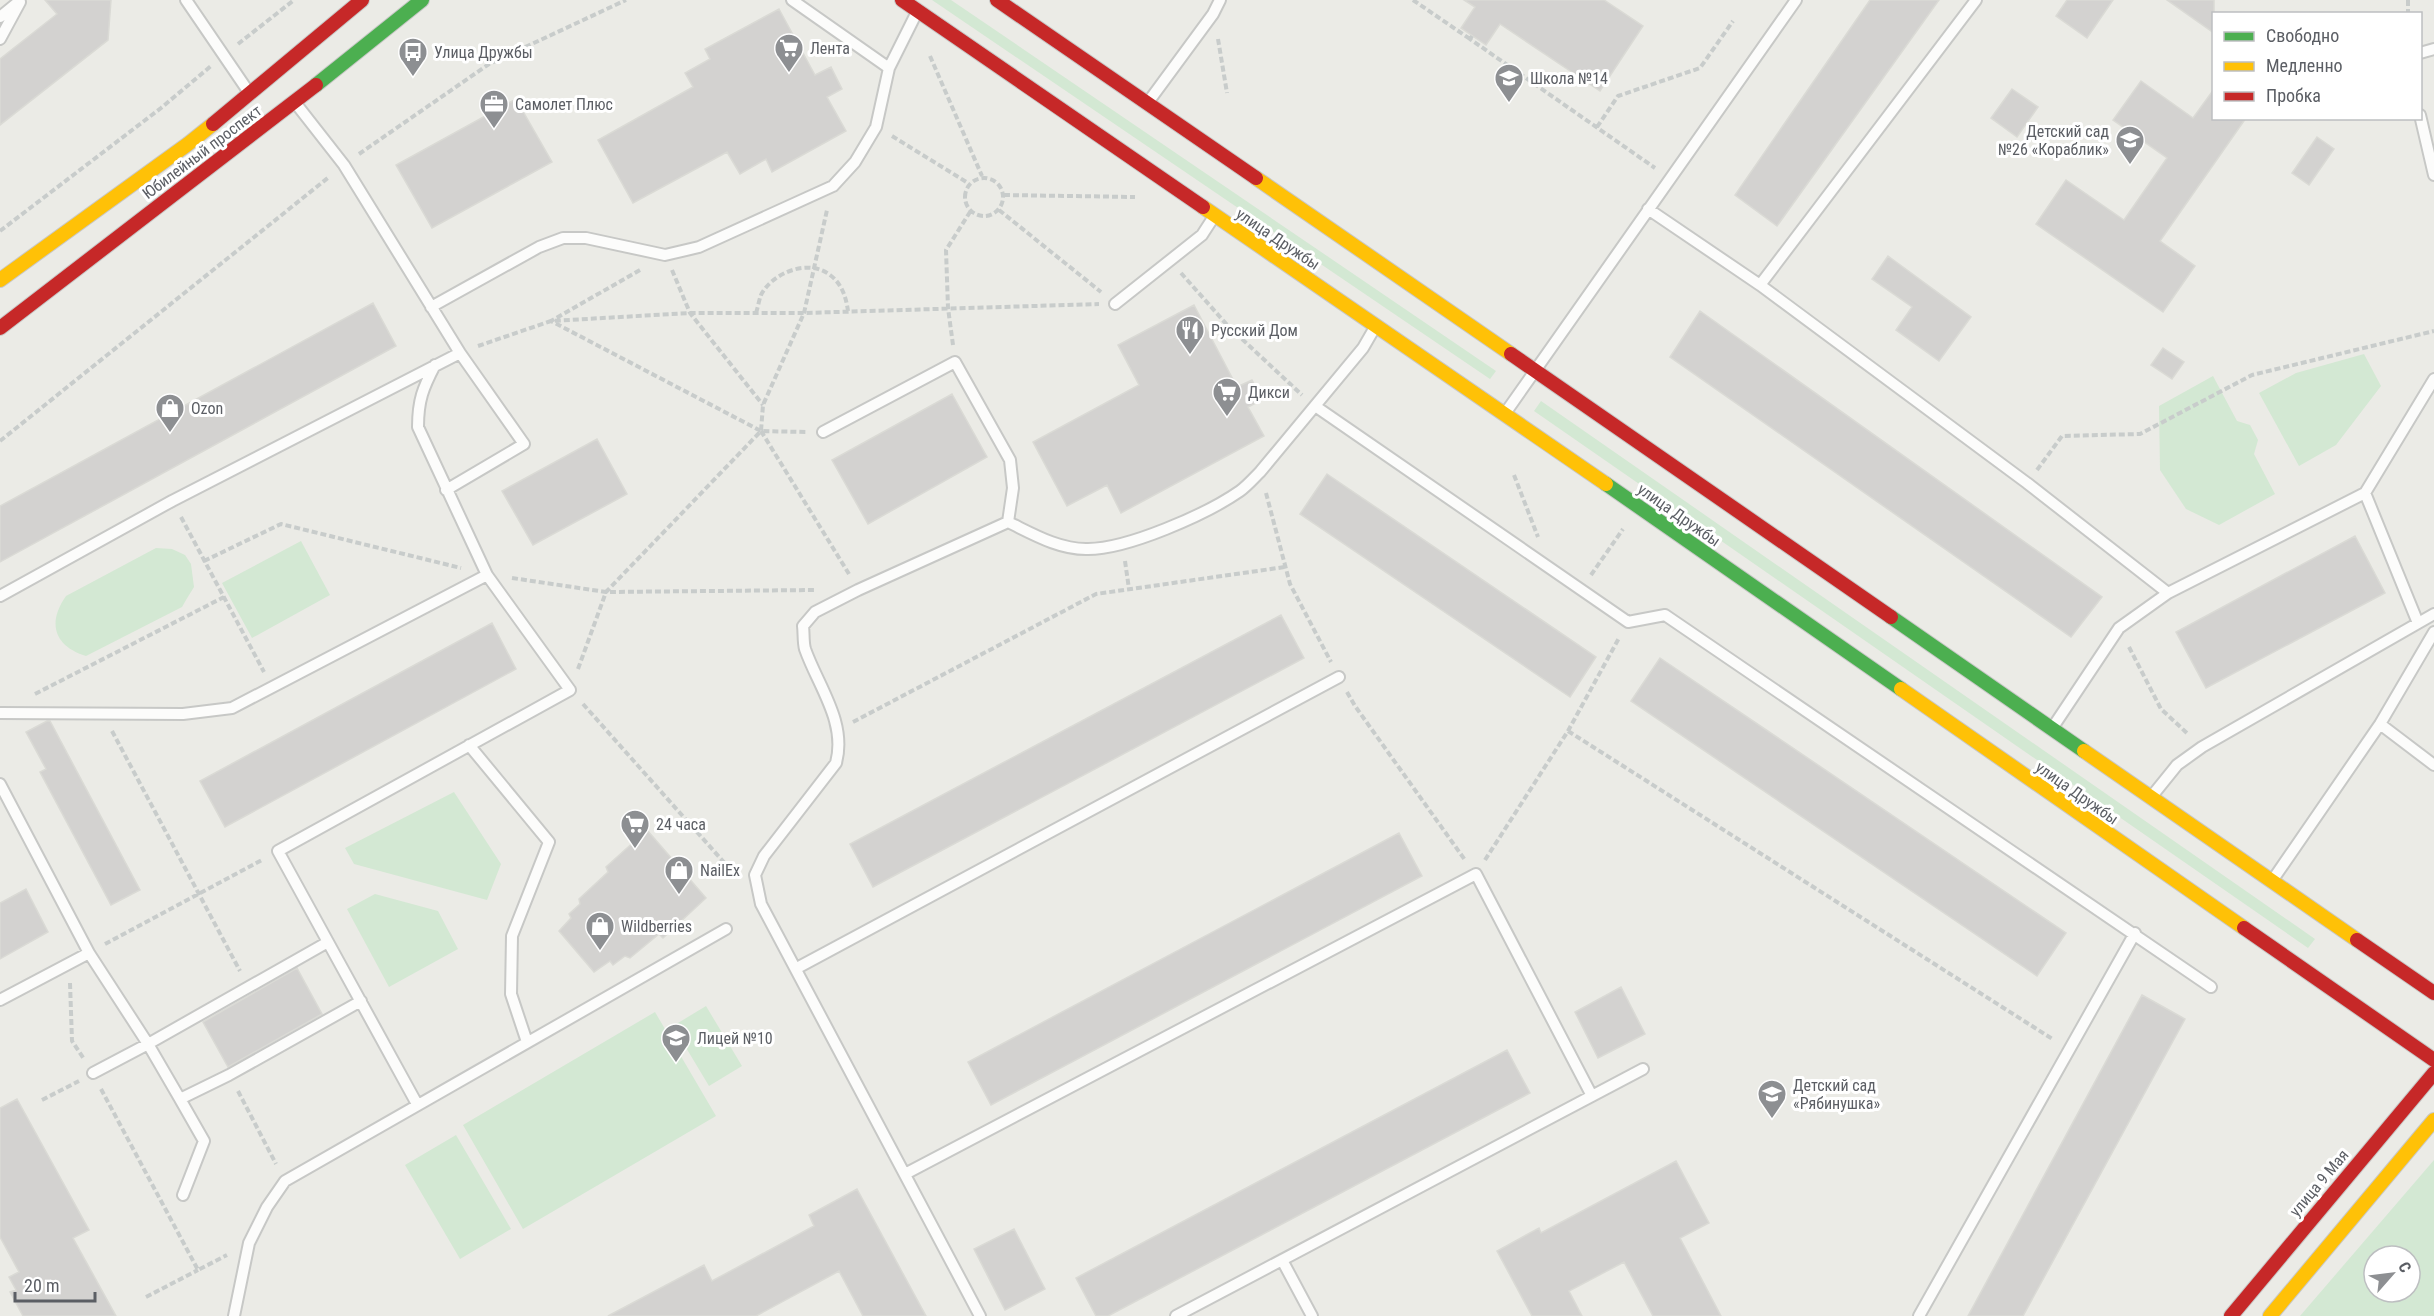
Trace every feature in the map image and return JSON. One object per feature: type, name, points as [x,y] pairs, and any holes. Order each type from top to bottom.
[{"type":"main road","name":"Юбилейный проспект","points":[[0,280],[188,144],[362,0]]},
{"type":"main road","name":"Юбилейный проспект","points":[[0,328],[295,102],[422,0]]},
{"type":"main road","name":"улица Дружбы","points":[[902,0],[1639,507],[2434,1060]]},
{"type":"main road","points":[[997,0],[1149,101],[1306,213],[1535,369],[2434,993]]},
{"type":"main road","name":"улица 9 Мая","points":[[2230,1316],[2434,1073]]},
{"type":"main road","points":[[2270,1316],[2434,1120]]},
{"type":"lane","points":[[186,0],[250,94]]},
{"type":"lane","points":[[792,0],[889,68]]},
{"type":"lane","points":[[1149,101],[1214,12],[1220,0]]},
{"type":"lane","points":[[1504,414],[1796,0]]},
{"type":"lane","points":[[1760,285],[1976,0]]},
{"type":"lane","points":[[0,17],[20,1]]},
{"type":"lane","points":[[0,39],[20,1]]},
{"type":"lane","points":[[431,307],[539,247],[563,238],[586,238],[665,255],[699,247],[833,186],[855,162],[876,127],[889,68],[918,11]]},
{"type":"lane","points":[[295,102],[344,165],[460,353],[524,444],[446,490]]},
{"type":"lane","points":[[2422,120],[2434,175]]},
{"type":"lane","points":[[1648,209],[1760,285],[2027,483],[2168,593]]},
{"type":"lane","points":[[1115,304],[1202,235],[1215,215]]},
{"type":"lane","points":[[980,1316],[761,904],[755,875],[764,856],[836,763],[840,748],[838,728],[804,646],[803,626],[815,612],[858,590],[1008,522],[1055,544],[1087,549],[1123,543],[1164,529],[1223,502],[1242,490],[1260,472],[1363,348],[1375,326]]},
{"type":"lane","points":[[0,596],[172,501],[460,353]]},
{"type":"lane","points":[[823,432],[955,362],[1010,460],[1013,488],[1008,522]]},
{"type":"lane","points":[[417,1104],[278,852],[570,690],[487,575],[418,427],[420,396],[435,365]]},
{"type":"lane","points":[[2052,727],[2119,628],[2168,593],[2365,493],[2434,379]]},
{"type":"lane","points":[[1315,406],[1628,622],[1665,615],[2135,933],[2211,987]]},
{"type":"lane","points":[[2365,493],[2418,623]]},
{"type":"lane","points":[[0,713],[183,714],[232,708],[487,575]]},
{"type":"lane","points":[[2152,796],[2177,765],[2202,747],[2434,614]]},
{"type":"lane","points":[[2272,881],[2380,724],[2434,632]]},
{"type":"lane","points":[[797,968],[1339,677]]},
{"type":"lane","points":[[2380,724],[2434,765]]},
{"type":"lane","points":[[469,745],[549,842],[512,936],[511,994],[527,1042]]},
{"type":"lane","points":[[0,784],[88,953],[148,1044],[204,1141],[183,1195]]},
{"type":"lane","points":[[905,1174],[1476,874],[1592,1096]]},
{"type":"lane","points":[[234,1316],[249,1243],[267,1207],[285,1181],[726,929]]},
{"type":"lane","points":[[1919,1316],[2135,933]]},
{"type":"lane","points":[[93,1073],[328,942]]},
{"type":"lane","points":[[0,1000],[88,953]]},
{"type":"lane","points":[[180,1099],[229,1075],[361,1001]]},
{"type":"lane","points":[[1176,1316],[1643,1069]]},
{"type":"lane","points":[[1282,1260],[1312,1316]]},
{"type":"path","points":[[0,231],[161,108],[294,0]]},
{"type":"path","points":[[0,441],[344,165],[489,64],[626,0]]},
{"type":"path","points":[[1413,0],[1670,178]]},
{"type":"path","points":[[1214,12],[1227,93]]},
{"type":"path","points":[[1597,127],[1618,96],[1700,68],[1733,21]]},
{"type":"path","points":[[929,53],[982,176]]},
{"type":"path","points":[[876,127],[968,183]]},
{"type":"path","points":[[982,176],[997,181],[1004,195],[999,210],[985,217],[970,212],[964,198],[968,183],[982,176]]},
{"type":"path","points":[[833,186],[804,313],[763,405],[761,431],[858,590]]},
{"type":"path","points":[[1004,195],[1135,197]]},
{"type":"path","points":[[999,210],[1115,304]]},
{"type":"path","points":[[955,362],[948,308],[946,250],[970,212]]},
{"type":"path","points":[[460,353],[551,321],[665,255],[690,313],[763,405]]},
{"type":"path","points":[[1171,261],[1228,326],[1315,406]]},
{"type":"path","points":[[756,313],[761,295],[772,281],[802,267],[814,268],[829,274],[839,285],[846,298],[848,311]]},
{"type":"path","points":[[551,321],[690,313],[804,313],[1115,304]]},
{"type":"path","points":[[551,321],[761,431],[823,432]]},
{"type":"path","points":[[2027,483],[2062,436],[2140,434],[2252,375],[2434,332]]},
{"type":"path","points":[[761,431],[606,591],[570,690],[761,904]]},
{"type":"path","points":[[1514,475],[1550,568]]},
{"type":"path","points":[[172,501],[272,687]]},
{"type":"path","points":[[1581,590],[1639,507]]},
{"type":"path","points":[[204,561],[281,524],[487,575],[606,591],[824,590]]},
{"type":"path","points":[[1123,543],[1129,589]]},
{"type":"path","points":[[838,728],[866,716],[1096,594],[1285,567]]},
{"type":"path","points":[[32,696],[224,597]]},
{"type":"path","points":[[1476,874],[1568,731],[1628,622]]},
{"type":"path","points":[[2119,628],[2162,709],[2202,747]]},
{"type":"path","points":[[103,713],[249,987]]},
{"type":"path","points":[[1568,731],[2070,1050]]},
{"type":"path","points":[[88,953],[278,852]]},
{"type":"path","points":[[70,963],[72,1041],[93,1073],[198,1270]]},
{"type":"path","points":[[42,1101],[93,1073]]},
{"type":"path","points":[[229,1075],[285,1181]]},
{"type":"path","points":[[146,1297],[249,1243]]},
{"type":"green space","points":[[932,0],[951,0],[1496,371],[1490,379]]},
{"type":"green space","points":[[2364,354],[2381,386],[2336,445],[2299,466],[2259,393],[2296,373]]},
{"type":"green space","points":[[2213,376],[2237,421],[2250,425],[2258,440],[2254,454],[2275,494],[2219,525],[2186,509],[2160,470],[2159,406]]},
{"type":"green space","points":[[1541,401],[2315,939],[2308,948],[1534,411]]},
{"type":"green space","points":[[301,541],[330,595],[252,638],[222,583]]},
{"type":"green space","points":[[156,548],[172,549],[185,555],[191,564],[194,587],[182,607],[86,656],[67,646],[57,632],[56,624],[60,606],[66,596]]},
{"type":"green space","points":[[454,792],[501,864],[487,900],[354,864],[345,848]]},
{"type":"green space","points":[[375,894],[438,911],[458,949],[389,987],[347,909]]},
{"type":"green space","points":[[706,1006],[742,1066],[709,1086],[673,1026]]},
{"type":"green space","points":[[655,1012],[716,1116],[523,1229],[463,1125]]},
{"type":"green space","points":[[456,1135],[511,1229],[460,1259],[405,1165]]},
{"type":"green space","points":[[2434,1160],[2434,1316],[2300,1316]]},
{"type":"building","points":[[45,0],[111,0],[108,40],[0,125],[0,59],[57,14]]},
{"type":"building","points":[[1464,0],[1604,0],[1643,26],[1600,91],[1500,24],[1486,45],[1461,28],[1475,7]]},
{"type":"building","points":[[1870,0],[1939,0],[1777,226],[1735,195]]},
{"type":"building","points":[[2067,0],[2113,0],[2087,38],[2056,16]]},
{"type":"building","points":[[2167,0],[2214,0],[2212,32]]},
{"type":"building","points":[[779,9],[815,75],[831,67],[842,89],[827,97],[846,131],[772,172],[766,159],[740,174],[727,152],[633,203],[598,140],[693,87],[685,73],[710,59],[705,49]]},
{"type":"building","points":[[2141,81],[2193,118],[2212,92],[2212,120],[2245,120],[2160,241],[2195,266],[2163,312],[2036,224],[2066,180],[2124,220],[2167,158],[2113,120]]},
{"type":"building","points":[[2012,89],[2038,107],[2017,137],[1991,118]]},
{"type":"building","points":[[516,99],[552,162],[432,228],[396,165]]},
{"type":"building","points":[[2317,137],[2334,149],[2309,185],[2292,173]]},
{"type":"building","points":[[1888,256],[1971,317],[1939,361],[1896,330],[1912,307],[1872,279]]},
{"type":"building","points":[[373,303],[396,346],[0,562],[0,506]]},
{"type":"building","points":[[1194,305],[1237,387],[1252,380],[1262,400],[1248,407],[1264,436],[1121,513],[1107,485],[1067,506],[1033,442],[1139,385],[1118,345]]},
{"type":"building","points":[[1700,311],[2102,597],[2071,637],[1670,357]]},
{"type":"building","points":[[2163,348],[2184,362],[2172,379],[2151,365]]},
{"type":"building","points":[[952,394],[987,457],[868,524],[832,460]]},
{"type":"building","points":[[597,439],[627,494],[533,545],[502,491]]},
{"type":"building","points":[[1327,474],[1596,657],[1570,697],[1300,514]]},
{"type":"building","points":[[2355,536],[2385,593],[2206,688],[2176,632]]},
{"type":"building","points":[[1281,615],[1304,658],[873,887],[850,844]]},
{"type":"building","points":[[492,623],[516,669],[225,827],[200,781]]},
{"type":"building","points":[[1660,658],[2066,933],[2037,976],[1631,701]]},
{"type":"building","points":[[50,721],[140,890],[111,905],[40,772],[46,769],[26,732]]},
{"type":"building","points":[[647,830],[706,898],[663,938],[659,934],[630,958],[625,956],[613,965],[610,961],[594,972],[559,931],[571,918],[569,914],[580,904],[579,899],[608,872],[606,867]]},
{"type":"building","points":[[1399,833],[1422,876],[991,1105],[968,1062]]},
{"type":"building","points":[[26,889],[48,932],[0,959],[0,903]]},
{"type":"building","points":[[297,968],[322,1014],[228,1067],[203,1022]]},
{"type":"building","points":[[1621,987],[1645,1034],[1598,1058],[1575,1012]]},
{"type":"building","points":[[2142,995],[2185,1019],[2023,1316],[1968,1316]]},
{"type":"building","points":[[1507,1050],[1530,1093],[1108,1316],[1096,1316],[1076,1278]]},
{"type":"building","points":[[17,1099],[89,1230],[73,1238],[116,1316],[23,1316],[10,1292],[16,1290],[9,1277],[19,1272],[0,1237],[0,1108]]},
{"type":"building","points":[[1676,1161],[1709,1223],[1680,1238],[1721,1316],[1653,1316],[1624,1262],[1569,1291],[1582,1316],[1532,1316],[1497,1251],[1539,1228],[1541,1233]]},
{"type":"building","points":[[857,1189],[926,1316],[863,1316],[839,1271],[756,1316],[608,1316],[704,1265],[712,1281],[814,1226],[809,1215]]},
{"type":"building","points":[[1014,1229],[1045,1289],[1005,1310],[974,1249]]},
{"type":"traffic: fast","points":[[316,85],[422,0]]},
{"type":"traffic: fast","points":[[1606,484],[1901,689]]},
{"type":"traffic: fast","points":[[1891,617],[2084,751]]},
{"type":"traffic: slow","points":[[0,280],[213,124]]},
{"type":"traffic: slow","points":[[1256,178],[1511,354]]},
{"type":"traffic: slow","points":[[1203,207],[1606,484]]},
{"type":"traffic: slow","points":[[1901,689],[2244,928]]},
{"type":"traffic: slow","points":[[2084,751],[2357,940]]},
{"type":"traffic: slow","points":[[2270,1316],[2434,1120]]},
{"type":"traffic: jam","points":[[213,124],[362,0]]},
{"type":"traffic: jam","points":[[902,0],[1203,207]]},
{"type":"traffic: jam","points":[[997,0],[1256,178]]},
{"type":"traffic: jam","points":[[0,328],[316,85]]},
{"type":"traffic: jam","points":[[1511,354],[1891,617]]},
{"type":"traffic: jam","points":[[2244,928],[2434,1060]]},
{"type":"traffic: jam","points":[[2357,940],[2434,993]]},
{"type":"traffic: jam","points":[[2231,1316],[2434,1073]]},
{"type":"place","name":"Лента","points":[[789,74]]},
{"type":"place","name":"Улица Дружбы","points":[[413,78]]},
{"type":"place","name":"Школа №14","points":[[1509,104]]},
{"type":"place","name":"Самолет Плюс","points":[[494,130]]},
{"type":"place","name":"Детский сад №26 «Кораблик»","points":[[2130,166]]},
{"type":"place","name":"Русский Дом","points":[[1190,356]]},
{"type":"place","name":"Дикси","points":[[1227,418]]},
{"type":"place","name":"Ozon","points":[[170,434]]},
{"type":"place","name":"24 часа","points":[[635,850]]},
{"type":"place","name":"NailEx","points":[[679,896]]},
{"type":"place","name":"Wildberries","points":[[600,952]]},
{"type":"place","name":"Лицей №10","points":[[676,1064]]},
{"type":"place","name":"Детский сад «Рябинушка»","points":[[1772,1120]]}]
